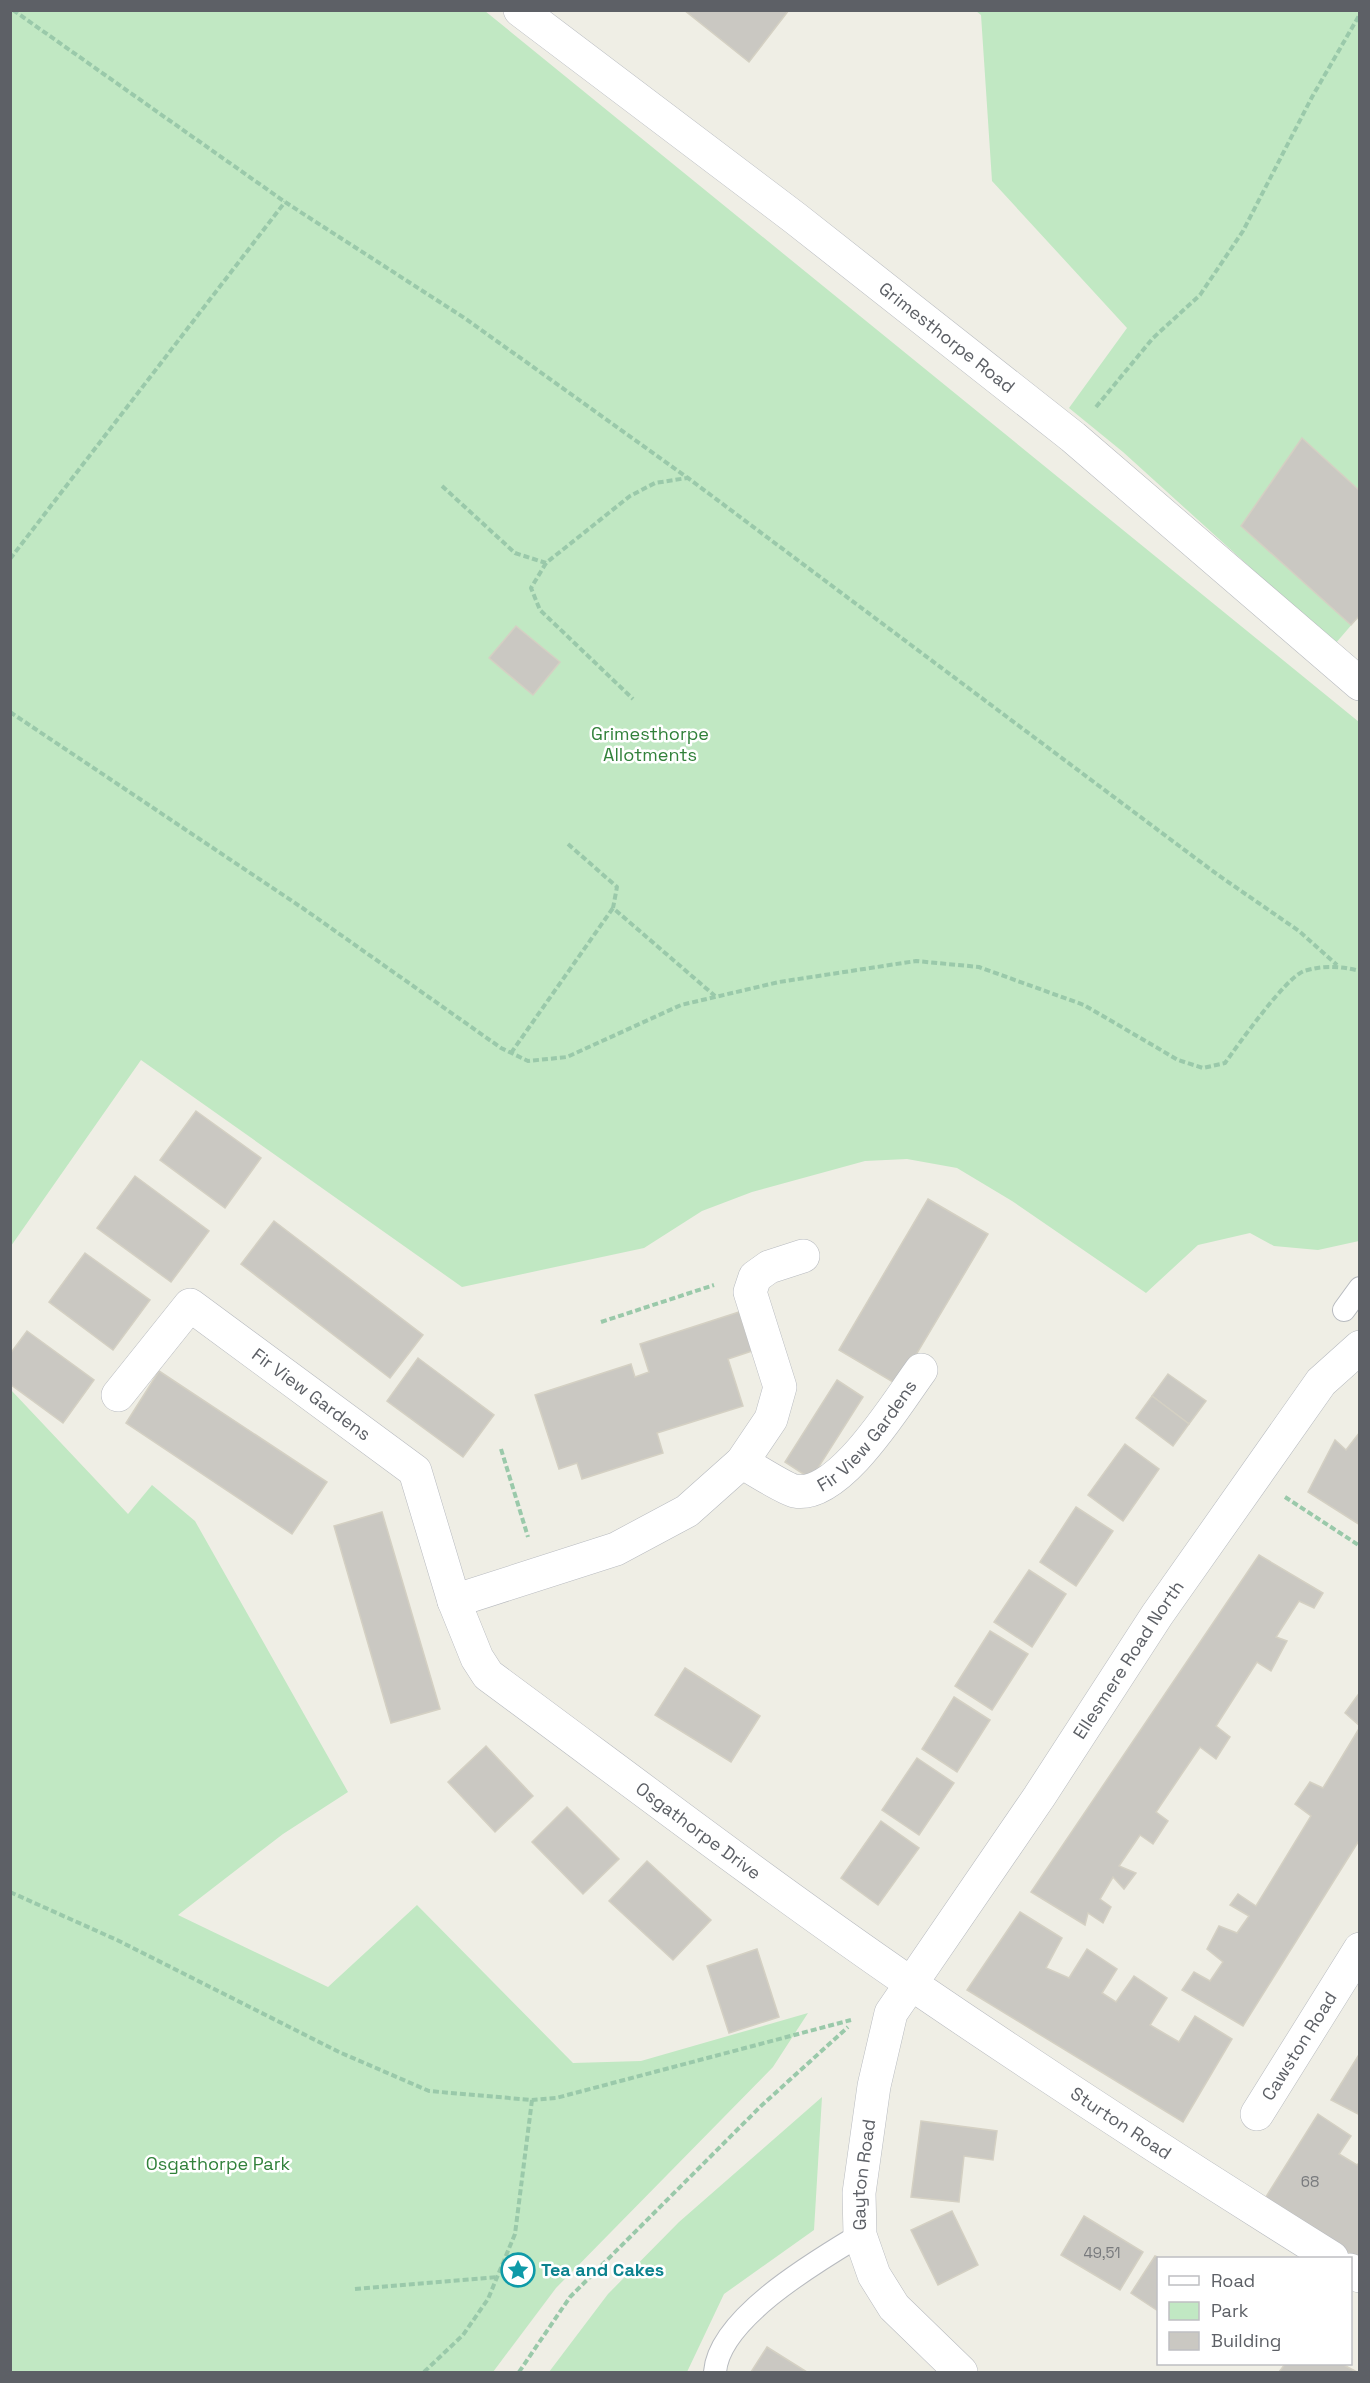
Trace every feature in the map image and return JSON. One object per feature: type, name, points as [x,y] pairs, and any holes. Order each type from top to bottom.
[{"type":"street","name":"Grimesthorpe Road","points":[[520,10],[795,218],[1073,437],[1359,684]]},
{"type":"street","points":[[454,1601],[616,1549],[687,1511],[742,1462],[771,1419],[780,1387],[750,1292],[755,1277],[769,1267],[803,1256]]},
{"type":"street","name":"Fir View Gardens","points":[[118,1395],[190,1305],[415,1471],[454,1601],[477,1658],[488,1675]]},
{"type":"street","name":"Ellesmere Road North","points":[[912,1984],[1039,1797],[1157,1615],[1321,1382],[1359,1347]]},
{"type":"street","name":"Fir View Gardens","points":[[742,1462],[795,1491],[816,1489],[835,1478],[861,1452],[921,1370]]},
{"type":"street","name":"Osgathorpe Drive","points":[[488,1675],[763,1878],[912,1984]]},
{"type":"street","name":"Cawston Road","points":[[1257,2114],[1359,1949]]},
{"type":"street","name":"Gayton Road","points":[[912,1984],[891,2013],[874,2086],[859,2193],[860,2235],[874,2274],[894,2307],[962,2373]]},
{"type":"street","name":"Sturton Road","points":[[912,1984],[1198,2174],[1329,2257]]},
{"type":"lane","points":[[1344,1310],[1359,1288]]},
{"type":"lane","points":[[716,2373],[730,2333],[804,2268],[860,2235]]},
{"type":"path","points":[[13,10],[285,202],[466,319],[688,478],[1208,868],[1299,931],[1337,965]]},
{"type":"path","points":[[1073,437],[1114,383],[1153,338],[1200,295],[1243,231],[1312,97],[1359,14]]},
{"type":"path","points":[[10,559],[285,202]]},
{"type":"path","points":[[633,699],[540,610],[531,588],[546,563],[630,496],[655,483],[688,478]]},
{"type":"path","points":[[442,486],[515,553],[546,563]]},
{"type":"path","points":[[10,712],[295,903],[501,1048],[528,1061],[567,1057],[681,1005],[779,982],[916,961],[979,967],[1084,1005],[1178,1060],[1203,1068],[1225,1064],[1269,1004],[1301,971],[1337,965],[1359,970]]},
{"type":"path","points":[[511,1053],[613,908],[617,888],[568,844]]},
{"type":"path","points":[[613,908],[716,997]]},
{"type":"path","points":[[601,1322],[769,1267]]},
{"type":"path","points":[[501,1449],[540,1573]]},
{"type":"path","points":[[1254,1477],[1359,1546]]},
{"type":"path","points":[[10,1892],[117,1940],[339,2052],[429,2091],[532,2100],[556,2098],[856,2019],[761,2106],[570,2297],[519,2373]]},
{"type":"path","points":[[424,2373],[463,2335],[488,2299],[515,2234],[532,2100]]},
{"type":"path","points":[[355,2289],[497,2277]]},
{"type":"green space","name":"Grimesthorpe Allotments","points":[[11,11],[485,11],[1359,722],[1359,1241],[1318,1250],[1274,1246],[1250,1233],[1198,1245],[1146,1293],[1012,1201],[957,1168],[907,1159],[865,1161],[752,1192],[702,1211],[644,1248],[462,1287],[141,1060],[11,1246]]},
{"type":"green space","points":[[976,11],[1359,11],[1360,615],[1335,644],[1123,452],[1069,408],[1127,328],[992,181],[981,15]]},
{"type":"green space","name":"Osgathorpe Park","points":[[11,1390],[128,1514],[152,1485],[195,1521],[348,1792],[283,1834],[178,1915],[328,1987],[417,1905],[573,2063],[641,2061],[808,2013],[773,2067],[556,2288],[493,2372],[11,2372]]},
{"type":"green space","points":[[822,2097],[814,2230],[724,2294],[687,2372],[549,2372],[608,2294],[679,2222]]},
{"type":"building","points":[[684,10],[789,10],[749,62]]},
{"type":"building","points":[[1302,438],[1360,491],[1360,615],[1351,625],[1241,526]]},
{"type":"building","points":[[516,626],[560,662],[533,695],[489,658]]},
{"type":"building","points":[[196,1111],[261,1158],[225,1208],[160,1160]]},
{"type":"building","points":[[135,1176],[209,1231],[171,1282],[97,1228]]},
{"type":"building","points":[[928,1199],[988,1234],[898,1385],[839,1350]]},
{"type":"building","points":[[274,1221],[423,1335],[390,1378],[241,1264]]},
{"type":"building","points":[[85,1253],[150,1300],[113,1350],[49,1302]]},
{"type":"building","points":[[739,1312],[752,1351],[728,1359],[743,1406],[657,1433],[663,1453],[582,1479],[577,1463],[559,1469],[535,1395],[631,1364],[635,1377],[649,1372],[640,1344]]},
{"type":"building","points":[[27,1331],[94,1380],[63,1423],[10,1384],[10,1354]]},
{"type":"building","points":[[418,1358],[494,1415],[463,1457],[387,1401]]},
{"type":"building","points":[[159,1371],[327,1482],[292,1534],[126,1423]]},
{"type":"building","points":[[1168,1374],[1206,1401],[1189,1424],[1152,1396]]},
{"type":"building","points":[[837,1380],[863,1397],[811,1479],[785,1462]]},
{"type":"building","points":[[1152,1396],[1189,1424],[1173,1446],[1136,1418]]},
{"type":"building","points":[[1360,1432],[1360,1525],[1308,1492],[1335,1440],[1346,1450]]},
{"type":"building","points":[[1125,1444],[1159,1469],[1123,1521],[1088,1495]]},
{"type":"building","points":[[1076,1507],[1113,1531],[1076,1586],[1040,1562]]},
{"type":"building","points":[[382,1512],[440,1709],[391,1723],[334,1526]]},
{"type":"building","points":[[1259,1555],[1323,1593],[1314,1608],[1299,1601],[1276,1637],[1287,1641],[1271,1671],[1257,1662],[1216,1726],[1230,1737],[1216,1759],[1200,1747],[1156,1812],[1168,1821],[1153,1844],[1140,1835],[1119,1866],[1136,1873],[1124,1889],[1113,1877],[1100,1899],[1111,1907],[1103,1923],[1088,1913],[1085,1925],[1031,1892]]},
{"type":"building","points":[[1029,1570],[1066,1594],[1032,1647],[994,1622]]},
{"type":"building","points":[[990,1631],[1028,1654],[992,1710],[955,1686]]},
{"type":"building","points":[[685,1668],[760,1716],[731,1762],[655,1715]]},
{"type":"building","points":[[1360,1692],[1360,1726],[1345,1713]]},
{"type":"building","points":[[954,1697],[990,1720],[957,1772],[922,1749]]},
{"type":"building","points":[[1360,1727],[1360,1839],[1243,2026],[1182,1990],[1194,1972],[1210,1981],[1223,1962],[1207,1949],[1219,1926],[1237,1933],[1249,1916],[1230,1905],[1238,1894],[1256,1906],[1311,1816],[1295,1804],[1310,1782],[1323,1788]]},
{"type":"building","points":[[486,1746],[533,1796],[495,1832],[448,1782]]},
{"type":"building","points":[[917,1758],[954,1783],[919,1835],[882,1810]]},
{"type":"building","points":[[567,1807],[619,1859],[583,1894],[532,1842]]},
{"type":"building","points":[[881,1821],[919,1848],[878,1905],[841,1878]]},
{"type":"building","points":[[647,1861],[711,1920],[673,1960],[609,1901]]},
{"type":"building","points":[[1020,1912],[1062,1938],[1046,1968],[1069,1978],[1087,1949],[1117,1969],[1102,1993],[1116,2002],[1134,1976],[1167,1998],[1150,2025],[1179,2042],[1195,2016],[1232,2039],[1183,2122],[967,1990]]},
{"type":"building","points":[[757,1949],[779,2017],[729,2033],[707,1966]]},
{"type":"building","points":[[1360,2053],[1360,2115],[1331,2100]]},
{"type":"building","points":[[1318,2114],[1351,2136],[1339,2154],[1357,2165],[1360,2162],[1360,2260],[1264,2200]]},
{"type":"building","points":[[921,2121],[997,2131],[993,2160],[964,2156],[959,2202],[911,2197]]},
{"type":"building","points":[[952,2211],[978,2265],[938,2285],[911,2230]]},
{"type":"building","points":[[1084,2216],[1143,2252],[1120,2290],[1061,2255]]},
{"type":"building","points":[[1155,2256],[1158,2257],[1157,2310],[1131,2293]]},
{"type":"building","points":[[767,2347],[807,2372],[751,2372]]},
{"type":"building","points":[[1284,2365],[1344,2365],[1357,2372],[1279,2372]]},
{"type":"place","name":"Tea and Cakes","points":[[518,2270]]}]
